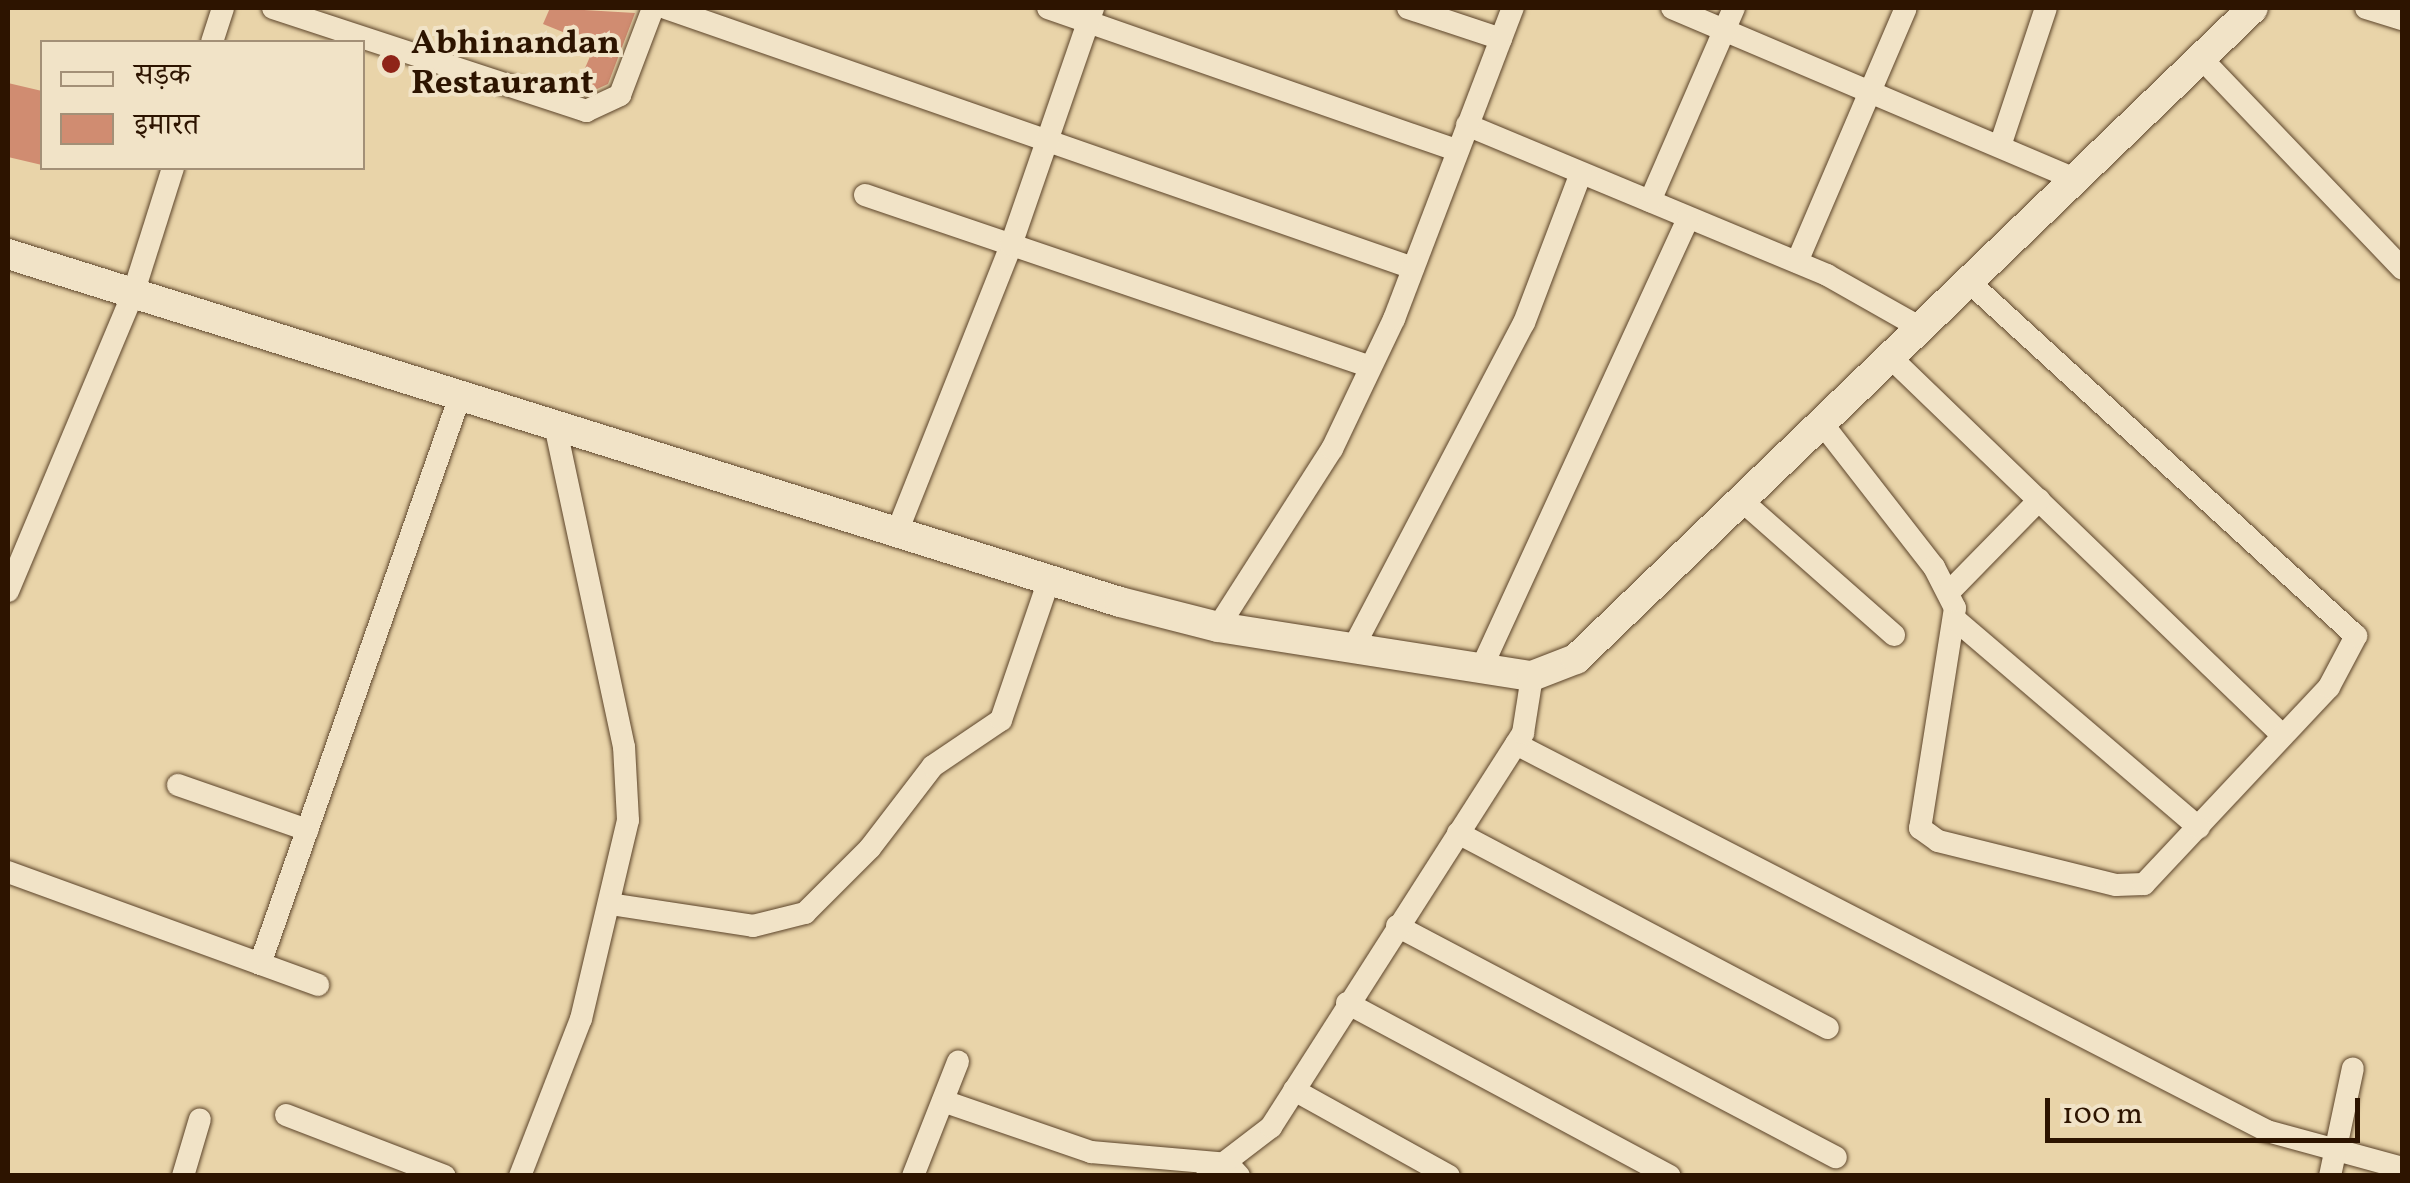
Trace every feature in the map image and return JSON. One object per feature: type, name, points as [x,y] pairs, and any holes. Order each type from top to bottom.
[{"type":"street","points":[[213,40],[223,8]]},
{"type":"street","points":[[273,8],[586,111],[620,95],[653,8]]},
{"type":"street","points":[[666,8],[1414,268]]},
{"type":"street","points":[[1048,8],[1090,14],[1458,151]]},
{"type":"street","points":[[1218,628],[1332,449],[1414,268],[1513,8]]},
{"type":"street","points":[[1672,8],[1730,18],[1871,90],[2074,179]]},
{"type":"street","points":[[1796,262],[1906,8]]},
{"type":"street","points":[[2000,146],[2046,8]]},
{"type":"street","points":[[8,254],[1049,580],[1218,628],[1532,676],[1576,660],[2253,8]]},
{"type":"street","points":[[2366,8],[2402,19]]},
{"type":"street","points":[[1422,10],[1501,39]]},
{"type":"street","points":[[897,532],[1012,244],[1090,14]]},
{"type":"street","points":[[1650,201],[1730,18]]},
{"type":"street","points":[[2201,58],[2402,268]]},
{"type":"street","points":[[1468,125],[1796,262],[1919,327]]},
{"type":"street","points":[[8,591],[134,294],[172,170]]},
{"type":"street","points":[[1352,650],[1524,323],[1581,172]]},
{"type":"street","points":[[864,195],[1371,367]]},
{"type":"street","points":[[1480,671],[1688,218]]},
{"type":"street","points":[[1821,422],[1949,592],[1957,621],[1920,795],[1920,828],[1928,837],[2131,887],[2154,876],[2284,736],[2352,655],[2356,636],[1968,281]]},
{"type":"street","points":[[1889,356],[2284,736]]},
{"type":"street","points":[[260,964],[460,396]]},
{"type":"street","points":[[520,1176],[581,1019],[610,904],[628,786],[555,426]]},
{"type":"street","points":[[1741,500],[1894,635]]},
{"type":"street","points":[[1949,592],[2039,500]]},
{"type":"street","points":[[610,904],[753,926],[804,913],[870,848],[933,766],[1001,720],[1049,580]]},
{"type":"street","points":[[1957,621],[2199,828]]},
{"type":"street","points":[[1206,1176],[1234,1170],[1260,1141],[1294,1090],[1516,744],[1528,718],[1532,676]]},
{"type":"street","points":[[1516,744],[2332,1165],[2402,1168]]},
{"type":"street","points":[[178,785],[307,830]]},
{"type":"street","points":[[1458,833],[1828,1028]]},
{"type":"street","points":[[8,872],[318,984]]},
{"type":"street","points":[[1397,926],[1836,1158]]},
{"type":"street","points":[[1347,1003],[1669,1176]]},
{"type":"street","points":[[913,1176],[958,1062]]},
{"type":"street","points":[[2332,1165],[2354,1068]]},
{"type":"street","points":[[1294,1090],[1449,1176]]},
{"type":"street","points":[[943,1101],[1091,1152],[1234,1170]]},
{"type":"street","points":[[286,1115],[445,1176]]},
{"type":"street","points":[[183,1176],[200,1120]]},
{"type":"building","points":[[550,8],[635,13],[608,84],[597,89],[579,82],[595,45],[543,24]]},
{"type":"building","points":[[8,83],[40,91],[40,165],[8,157]]},
{"type":"place","name":"Abhinandan Restaurant","points":[[391,64]]}]
